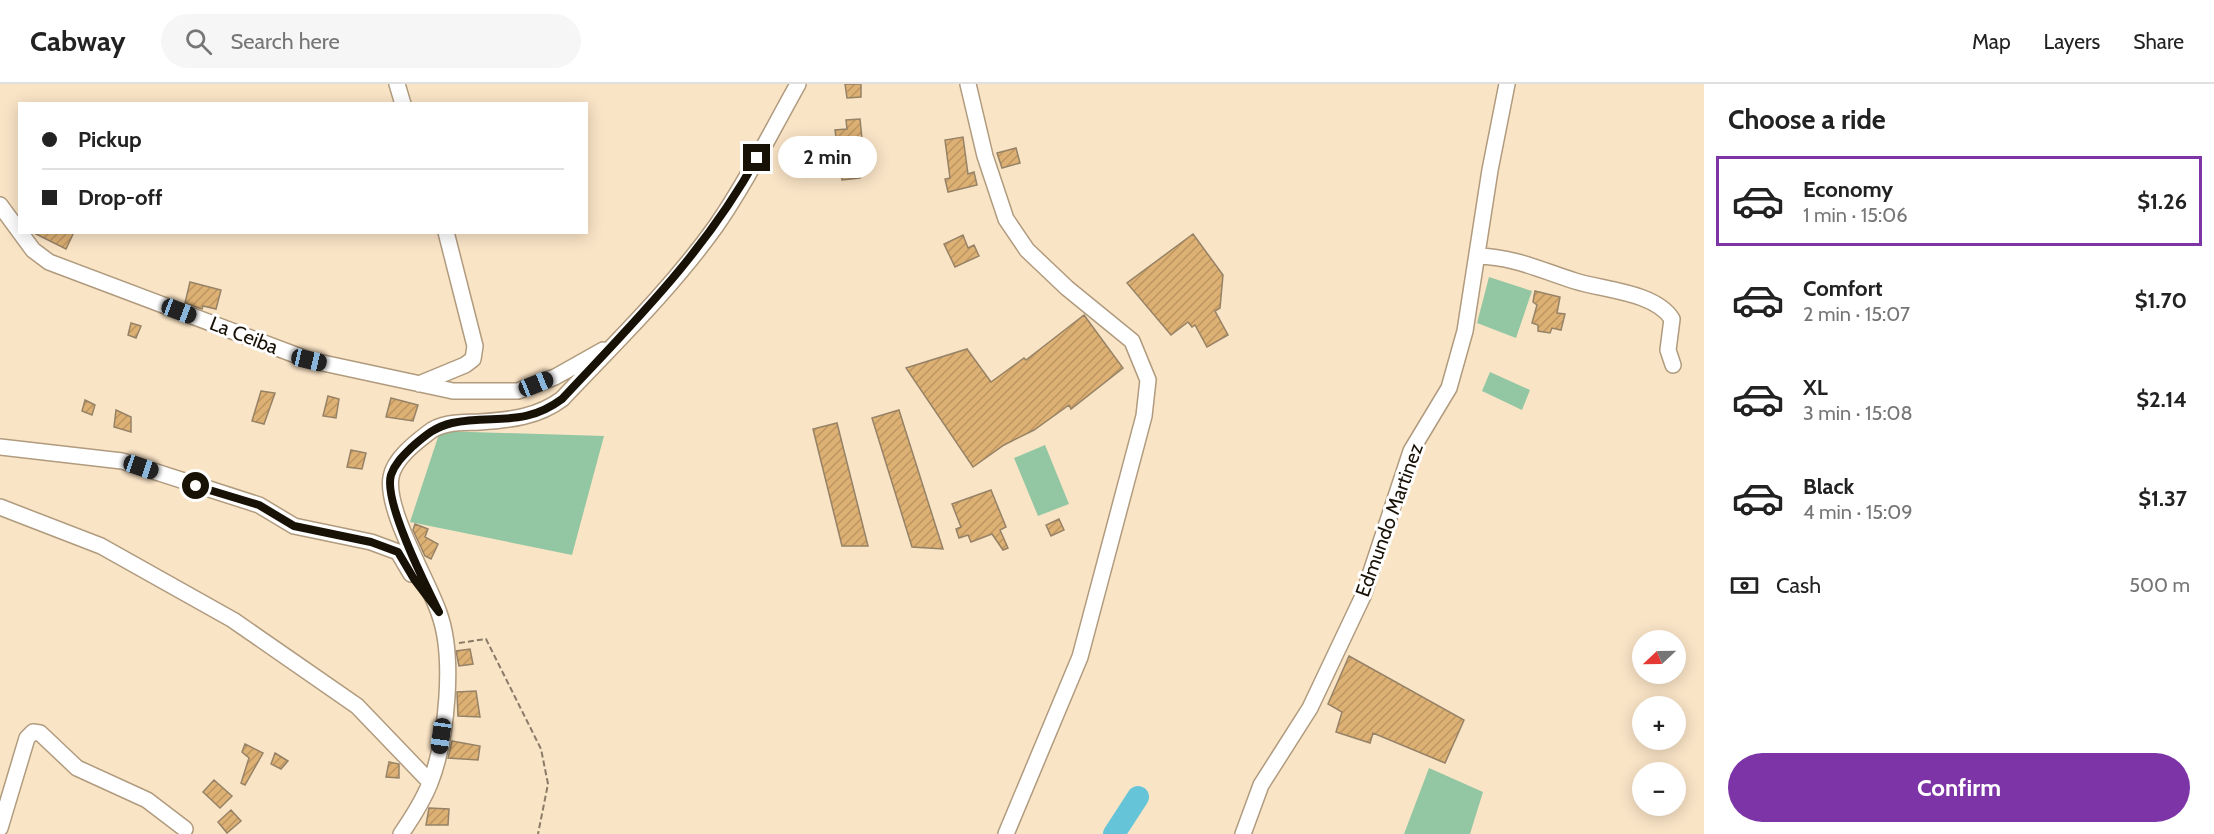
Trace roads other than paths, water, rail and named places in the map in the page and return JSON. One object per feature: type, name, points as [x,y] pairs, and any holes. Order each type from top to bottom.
[{"type":"street","points":[[397,84],[402,102]]},
{"type":"street","points":[[401,834],[430,782],[438,753],[448,684],[447,644],[439,612],[412,557],[392,495],[391,477],[399,459],[430,430],[453,423],[528,417],[550,408],[562,399],[678,275],[716,225],[747,176],[798,84]]},
{"type":"street","points":[[968,84],[985,156],[1006,219],[1035,257],[1067,288],[1132,341],[1148,380],[1144,416],[1080,657],[1006,834]]},
{"type":"street","name":"Edmundo Martinez","points":[[1243,834],[1261,785],[1310,708],[1364,596],[1411,451],[1449,388],[1465,331],[1507,84]]},
{"type":"street","name":"La Ceiba","points":[[0,205],[18,230]]},
{"type":"street","name":"La Ceiba","points":[[21,234],[33,250],[49,262],[309,360],[453,391],[518,392],[555,376],[616,342]]},
{"type":"street","points":[[419,384],[465,365],[473,359],[475,346],[447,234]]},
{"type":"street","points":[[1477,256],[1521,261],[1576,281],[1625,292],[1658,305],[1672,319],[1668,350],[1673,365]]},
{"type":"street","points":[[0,447],[122,461],[259,505],[294,526],[371,542],[398,552],[414,579],[439,612]]},
{"type":"street","points":[[0,507],[101,546],[233,620],[357,706],[430,782]]},
{"type":"street","points":[[0,828],[27,738],[33,732],[40,733],[77,768],[147,800],[185,829]]},
{"type":"waterway","points":[[1114,834],[1138,797]]}]
